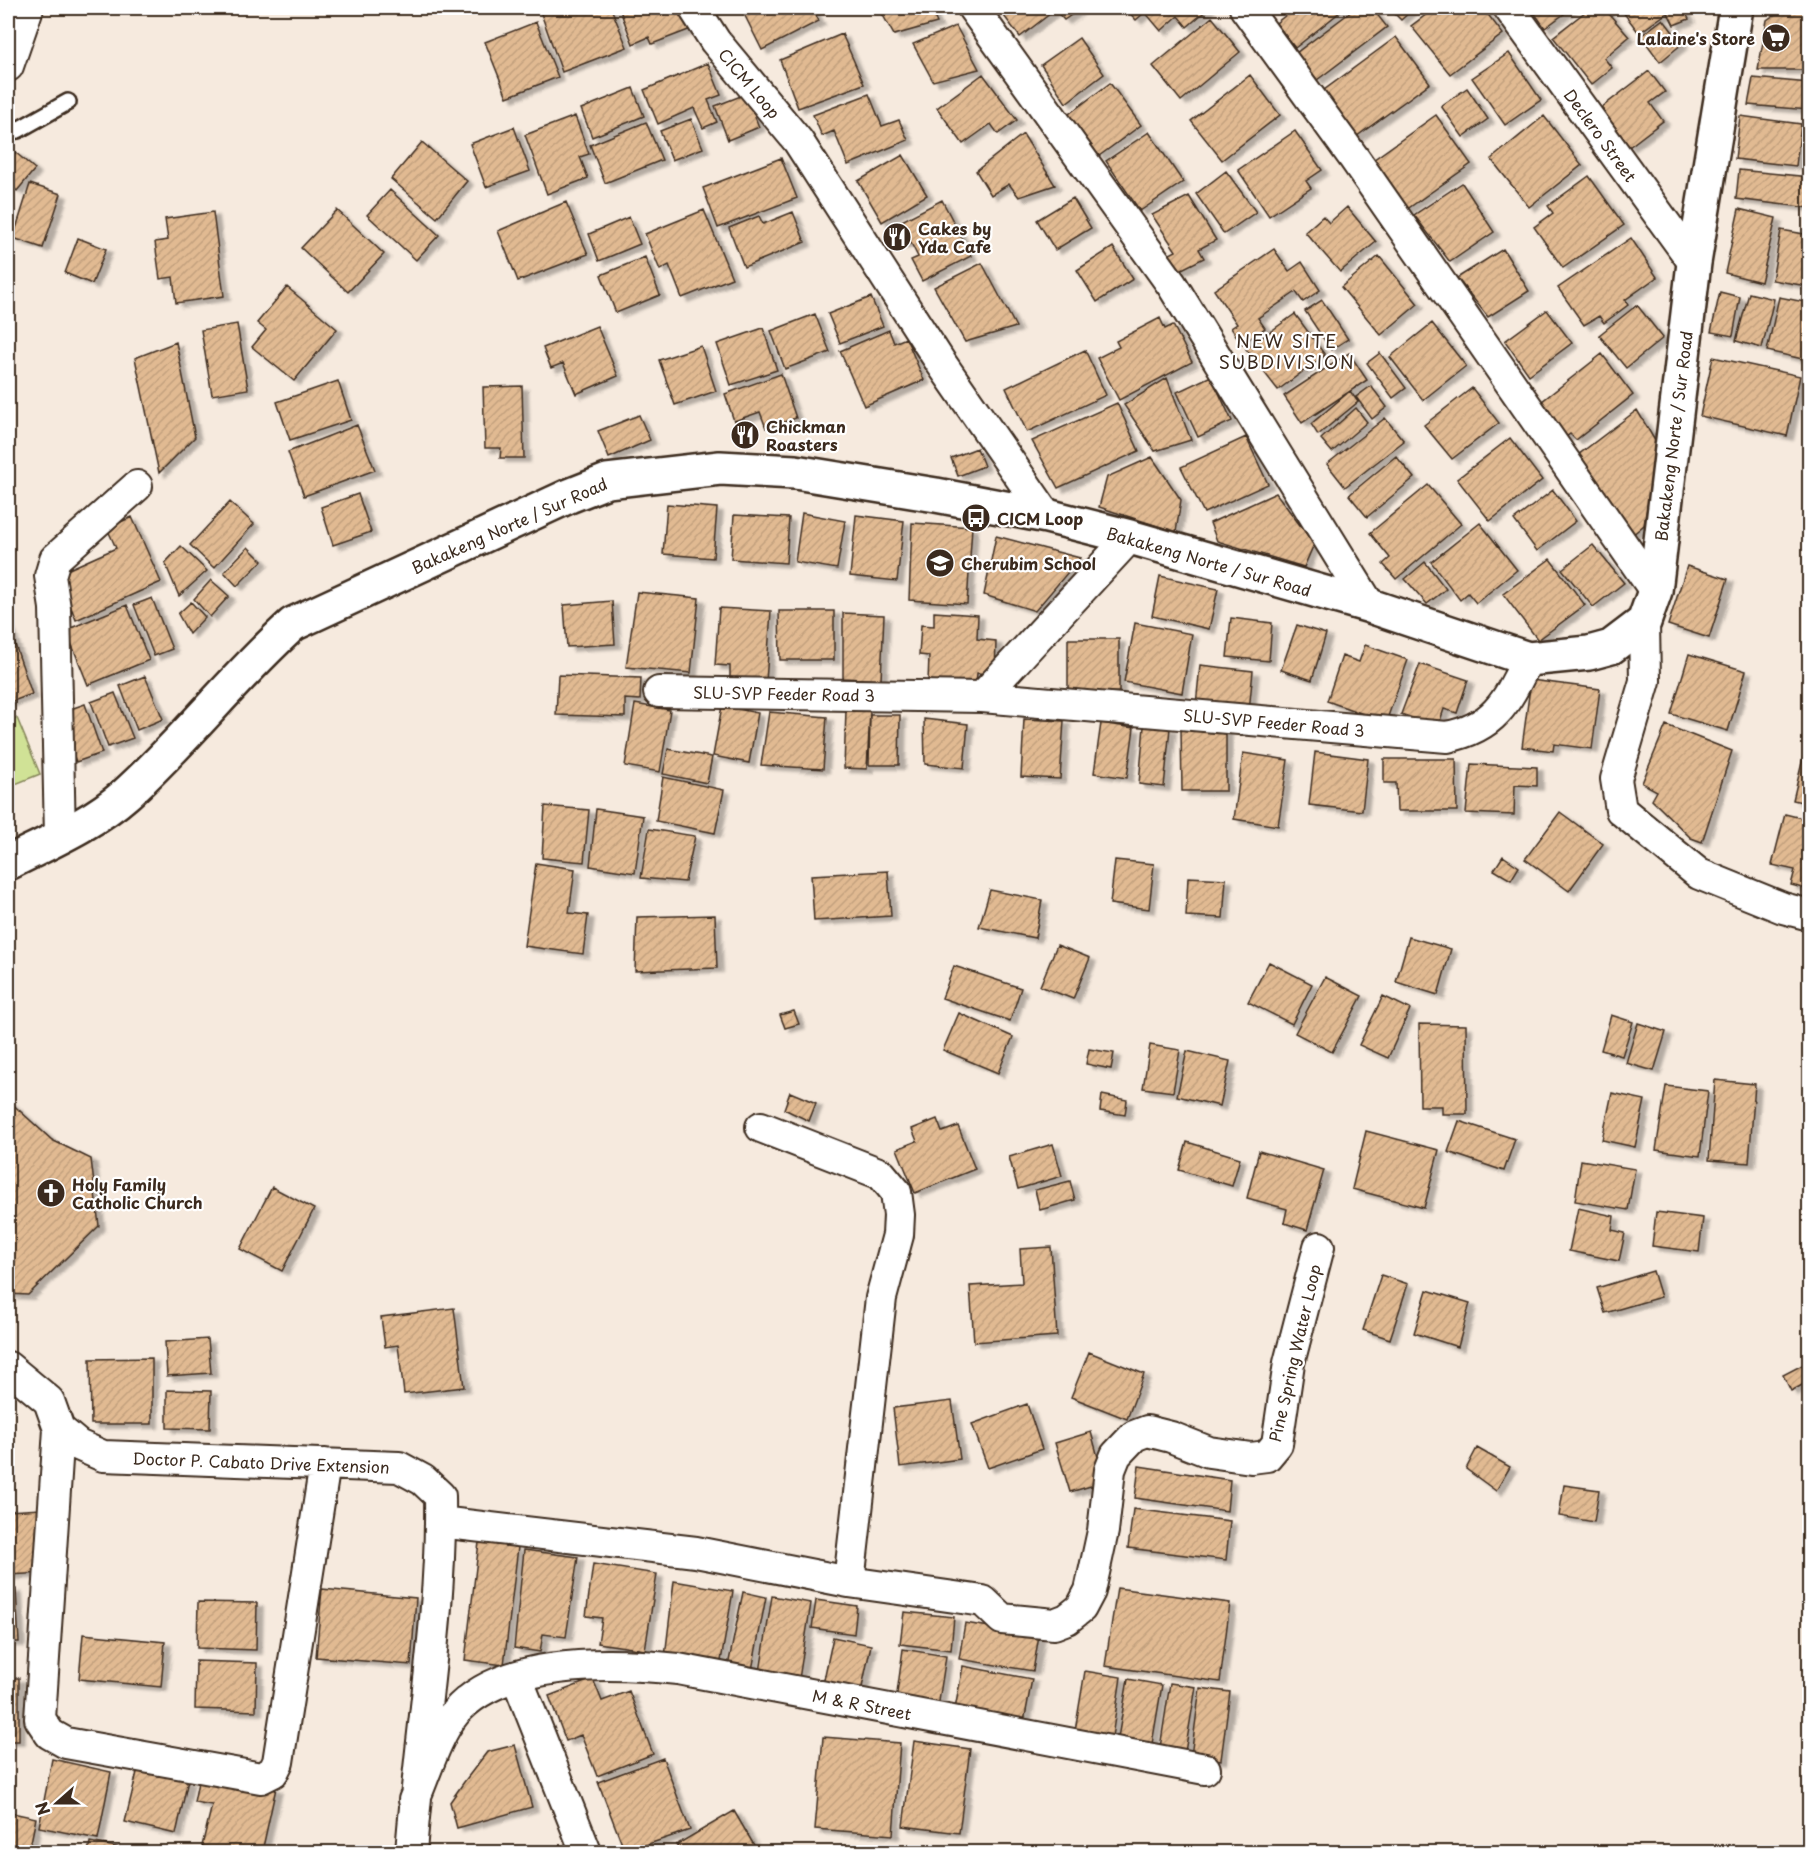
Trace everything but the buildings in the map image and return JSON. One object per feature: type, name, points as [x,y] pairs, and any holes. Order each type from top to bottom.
[{"type":"main road","name":"Bakakeng Norte / Sur Road","points":[[8,863],[60,837],[125,795],[260,654],[293,624],[425,561],[607,481],[720,468],[795,472],[1047,516],[1130,537],[1370,606],[1528,659],[1589,653],[1611,647],[1644,622],[1654,591],[1694,263],[1736,8]]},
{"type":"street","points":[[8,66],[28,8]]},
{"type":"street","name":"CICM Loop","points":[[694,8],[715,41],[798,141],[941,363],[1047,516]]},
{"type":"street","points":[[973,8],[1172,285],[1370,606]]},
{"type":"street","points":[[1245,8],[1354,158],[1654,591]]},
{"type":"street","name":"Declero Street","points":[[1509,8],[1694,263]]},
{"type":"street","points":[[60,837],[55,608],[50,576],[55,559],[137,486]]},
{"type":"street","points":[[982,697],[1130,537]]},
{"type":"street","points":[[1644,622],[1645,681],[1616,779],[1621,810],[1700,874],[1783,908],[1809,915]]},
{"type":"street","name":"SLU-SVP Feeder Road 3","points":[[659,692],[982,697],[1447,736],[1462,734],[1486,723],[1506,704],[1528,659]]},
{"type":"street","points":[[440,1522],[696,1552],[849,1582],[881,1298],[898,1234],[899,1215],[896,1192],[881,1174],[761,1127]]},
{"type":"street","name":"Pine Spring Water Loop","points":[[849,1582],[983,1601],[1002,1619],[1054,1624],[1067,1619],[1081,1608],[1090,1591],[1099,1552],[1110,1470],[1116,1455],[1134,1436],[1147,1431],[1171,1437],[1209,1452],[1251,1458],[1267,1456],[1277,1444],[1289,1363],[1319,1247]]},
{"type":"street","points":[[8,1367],[48,1401],[59,1429],[40,1719],[50,1734],[66,1743],[261,1778],[273,1772],[278,1762],[325,1464]]},
{"type":"street","name":"Doctor P. Cabato Drive Extension","points":[[59,1429],[78,1445],[103,1456],[399,1467],[423,1480],[440,1496],[431,1643],[414,1800],[411,1852]]},
{"type":"street","name":"M & R Street","points":[[414,1800],[454,1713],[487,1686],[566,1666],[638,1665],[678,1669],[1205,1769]]},
{"type":"street","points":[[517,1678],[586,1852]]},
{"type":"lane","points":[[8,131],[18,130],[69,102]]},
{"type":"green space","points":[[17,718],[40,774],[8,787],[8,722]]},
{"type":"place","name":"Lalaine's Store","points":[[1776,38]]},
{"type":"place","name":"Cakes by Yda Cafe","points":[[897,237]]},
{"type":"place","name":"Chickman Roasters","points":[[745,435]]},
{"type":"place","name":"CICM Loop","points":[[976,518]]},
{"type":"place","name":"Cherubim School","points":[[940,563]]},
{"type":"place","name":"Holy Family Catholic Church","points":[[51,1193]]},
{"type":"district","name":"NEW SITE SUBDIVISION","points":[[1287,350]]}]
